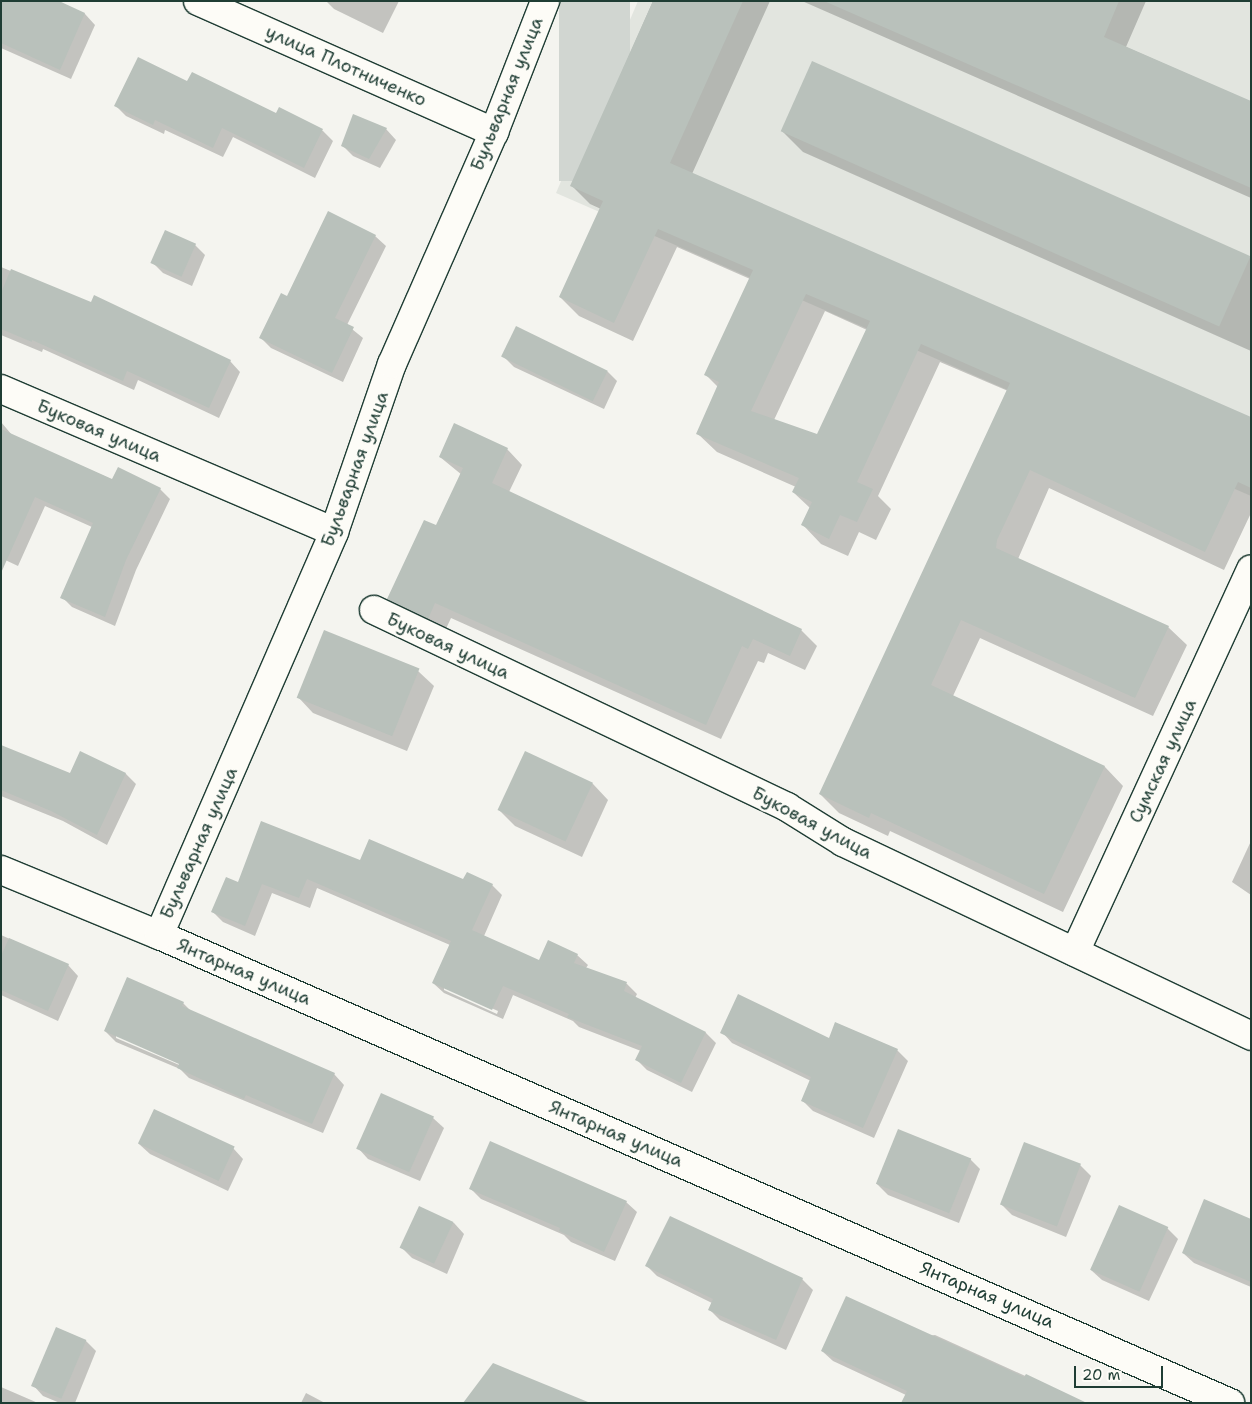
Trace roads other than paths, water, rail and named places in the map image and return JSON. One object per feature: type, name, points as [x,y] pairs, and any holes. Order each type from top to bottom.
[{"type":"street","name":"улица Плотниченко","points":[[198,1],[494,132]]},
{"type":"street","name":"Бульварная улица","points":[[159,935],[334,532],[392,364],[494,132],[545,1]]},
{"type":"street","name":"Буковая улица","points":[[1,389],[334,532]]},
{"type":"street","name":"Сумская улица","points":[[1075,952],[1251,570]]},
{"type":"street","name":"Буковая улица","points":[[374,610],[787,807],[843,842],[1251,1036]]},
{"type":"street","name":"Янтарная улица","points":[[1,870],[159,935],[1229,1401]]}]
